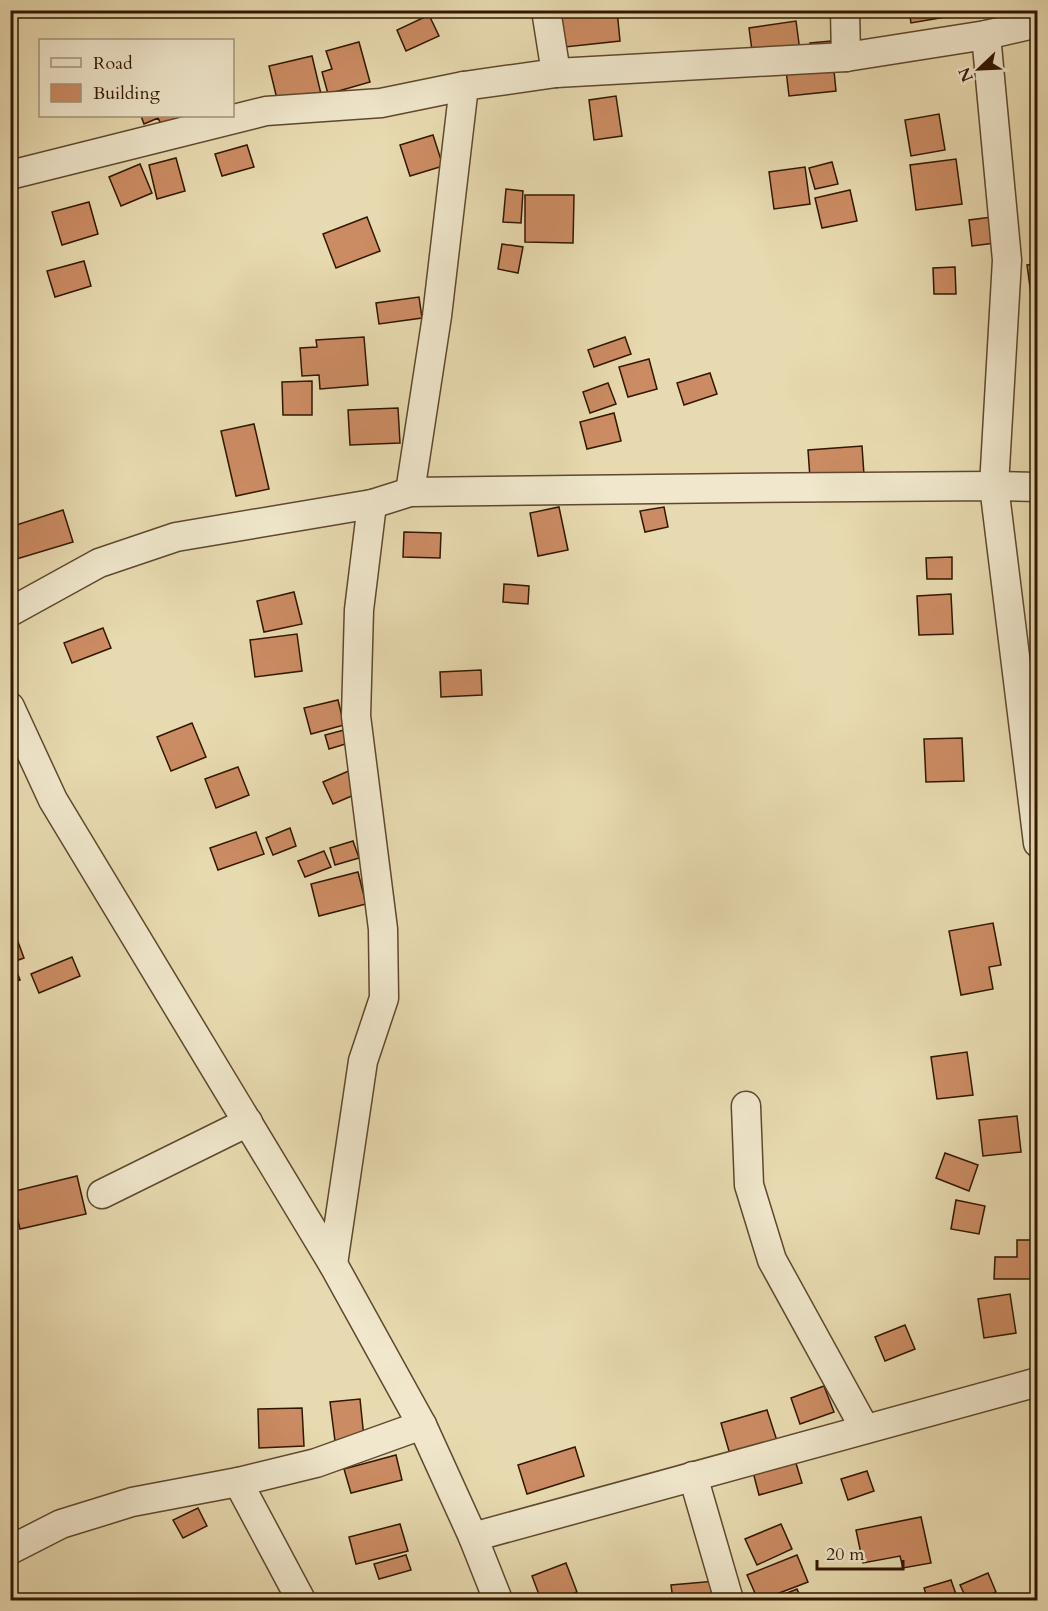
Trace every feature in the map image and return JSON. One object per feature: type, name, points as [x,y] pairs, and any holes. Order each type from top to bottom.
[{"type":"street","points":[[546,10],[556,73]]},
{"type":"street","points":[[845,10],[846,57]]},
{"type":"street","points":[[10,175],[266,111],[381,103],[464,86],[556,73],[846,57],[986,35],[1038,23]]},
{"type":"street","points":[[986,35],[1007,260],[994,486],[1038,843]]},
{"type":"street","points":[[411,492],[437,316],[464,86]]},
{"type":"street","points":[[10,612],[99,563],[176,537],[372,504],[411,492],[1038,487]]},
{"type":"street","points":[[333,1264],[363,1060],[384,998],[382,929],[356,716],[359,610],[372,504]]},
{"type":"street","points":[[10,707],[53,800],[333,1264],[422,1425],[473,1537],[498,1600]]},
{"type":"street","points":[[746,1106],[749,1185],[772,1260],[865,1429]]},
{"type":"street","points":[[102,1194],[248,1122]]},
{"type":"street","points":[[473,1537],[1038,1382]]},
{"type":"street","points":[[10,1550],[61,1524],[132,1502],[238,1482],[316,1463],[422,1425]]},
{"type":"street","points":[[693,1476],[729,1600]]},
{"type":"street","points":[[238,1482],[301,1600]]},
{"type":"building","points":[[561,10],[617,10],[620,41],[565,47]]},
{"type":"building","points":[[909,10],[957,10],[957,15],[911,23]]},
{"type":"building","points":[[1000,10],[1026,10],[1027,19],[1001,20]]},
{"type":"building","points":[[429,15],[439,36],[406,51],[397,30]]},
{"type":"building","points":[[796,21],[802,66],[755,73],[749,28]]},
{"type":"building","points":[[831,41],[836,91],[789,96],[786,70],[812,67],[810,43]]},
{"type":"building","points":[[359,42],[370,82],[328,94],[322,72],[332,69],[326,51]]},
{"type":"building","points":[[312,56],[321,94],[278,103],[269,66]]},
{"type":"building","points":[[616,96],[622,136],[594,140],[589,100]]},
{"type":"building","points":[[939,114],[945,150],[911,156],[905,120]]},
{"type":"building","points":[[141,117],[180,117],[161,124],[158,118],[144,124]]},
{"type":"building","points":[[433,135],[443,166],[410,176],[400,145]]},
{"type":"building","points":[[247,145],[254,167],[222,176],[215,154]]},
{"type":"building","points":[[176,158],[185,191],[157,199],[149,165]]},
{"type":"building","points":[[956,159],[962,204],[916,210],[910,165]]},
{"type":"building","points":[[832,162],[838,184],[815,189],[809,168]]},
{"type":"building","points":[[140,164],[152,193],[121,206],[109,177]]},
{"type":"building","points":[[805,167],[810,204],[774,209],[769,172]]},
{"type":"building","points":[[506,189],[523,191],[521,223],[503,222]]},
{"type":"building","points":[[850,190],[857,221],[822,228],[815,198]]},
{"type":"building","points":[[525,195],[574,195],[573,243],[525,242]]},
{"type":"building","points":[[89,202],[98,234],[62,245],[52,212]]},
{"type":"building","points":[[367,217],[380,251],[336,268],[323,234]]},
{"type":"building","points":[[992,217],[995,243],[972,246],[969,220]]},
{"type":"building","points":[[502,244],[523,247],[518,273],[498,269]]},
{"type":"building","points":[[84,261],[91,286],[55,297],[47,271]]},
{"type":"building","points":[[1038,264],[1038,301],[1032,302],[1027,265]]},
{"type":"building","points":[[955,267],[956,294],[934,294],[933,268]]},
{"type":"building","points":[[419,297],[422,318],[379,324],[376,303]]},
{"type":"building","points":[[364,337],[368,385],[320,389],[319,375],[302,376],[300,348],[317,347],[316,340]]},
{"type":"building","points":[[625,337],[631,354],[594,367],[588,350]]},
{"type":"building","points":[[649,359],[657,389],[628,397],[619,367]]},
{"type":"building","points":[[710,373],[717,394],[684,405],[677,383]]},
{"type":"building","points":[[312,381],[312,415],[283,415],[282,382]]},
{"type":"building","points":[[608,383],[616,404],[590,413],[583,392]]},
{"type":"building","points":[[398,408],[400,443],[350,445],[348,410]]},
{"type":"building","points":[[614,413],[621,441],[587,449],[580,422]]},
{"type":"building","points":[[254,424],[269,489],[236,496],[221,431]]},
{"type":"building","points":[[862,446],[864,475],[810,478],[808,450]]},
{"type":"building","points":[[559,507],[568,550],[538,556],[530,513]]},
{"type":"building","points":[[664,507],[668,527],[645,532],[640,511]]},
{"type":"building","points":[[63,510],[73,542],[10,561],[10,527]]},
{"type":"building","points":[[404,532],[441,533],[440,558],[403,557]]},
{"type":"building","points":[[952,557],[952,579],[927,579],[926,558]]},
{"type":"building","points":[[504,584],[529,586],[528,604],[503,602]]},
{"type":"building","points":[[294,592],[302,624],[264,632],[257,601]]},
{"type":"building","points":[[951,594],[953,634],[919,635],[917,596]]},
{"type":"building","points":[[103,628],[111,648],[72,663],[64,643]]},
{"type":"building","points":[[297,634],[302,671],[255,677],[250,640]]},
{"type":"building","points":[[481,670],[482,695],[441,697],[440,672]]},
{"type":"building","points":[[338,700],[344,725],[311,734],[304,708]]},
{"type":"building","points":[[192,723],[206,757],[171,771],[157,737]]},
{"type":"building","points":[[348,729],[352,742],[329,749],[325,735]]},
{"type":"building","points":[[962,738],[964,781],[926,782],[924,739]]},
{"type":"building","points":[[238,767],[249,795],[216,808],[205,779]]},
{"type":"building","points":[[351,770],[361,792],[333,804],[323,782]]},
{"type":"building","points":[[290,828],[296,846],[273,855],[266,838]]},
{"type":"building","points":[[256,832],[264,854],[218,870],[210,848]]},
{"type":"building","points":[[353,841],[359,858],[335,865],[330,848]]},
{"type":"building","points":[[324,851],[331,867],[305,877],[298,861]]},
{"type":"building","points":[[358,872],[366,904],[319,916],[311,884]]},
{"type":"building","points":[[993,923],[1001,965],[989,967],[993,989],[961,995],[949,931]]},
{"type":"building","points":[[14,931],[24,958],[13,962],[20,980],[10,983],[10,933]]},
{"type":"building","points":[[72,957],[80,976],[39,993],[31,974]]},
{"type":"building","points":[[967,1052],[973,1095],[937,1099],[931,1057]]},
{"type":"building","points":[[1017,1116],[1021,1152],[983,1156],[979,1120]]},
{"type":"building","points":[[945,1153],[978,1165],[969,1191],[936,1178]]},
{"type":"building","points":[[77,1176],[86,1214],[20,1229],[11,1192]]},
{"type":"building","points":[[1037,1186],[1038,1225],[1034,1225]]},
{"type":"building","points":[[956,1200],[985,1206],[979,1234],[951,1229]]},
{"type":"building","points":[[1017,1240],[1038,1240],[1038,1279],[994,1279],[995,1257],[1017,1257]]},
{"type":"building","points":[[1010,1294],[1016,1333],[984,1338],[978,1299]]},
{"type":"building","points":[[905,1325],[915,1349],[885,1361],[875,1337]]},
{"type":"building","points":[[824,1386],[834,1412],[800,1424],[791,1398]]},
{"type":"building","points":[[360,1399],[364,1438],[335,1441],[330,1402]]},
{"type":"building","points":[[302,1408],[304,1446],[259,1448],[258,1409]]},
{"type":"building","points":[[767,1410],[778,1444],[731,1458],[721,1423]]},
{"type":"building","points":[[575,1447],[584,1476],[527,1494],[518,1465]]},
{"type":"building","points":[[396,1455],[402,1480],[351,1493],[344,1469]]},
{"type":"building","points":[[795,1460],[802,1483],[759,1495],[753,1472]]},
{"type":"building","points":[[867,1471],[874,1491],[848,1500],[841,1479]]},
{"type":"building","points":[[198,1508],[207,1526],[183,1538],[173,1520]]},
{"type":"building","points":[[921,1517],[931,1563],[903,1568],[900,1556],[863,1563],[856,1530]]},
{"type":"building","points":[[400,1524],[408,1551],[356,1564],[349,1537]]},
{"type":"building","points":[[781,1524],[792,1549],[757,1565],[745,1539]]},
{"type":"building","points":[[406,1555],[411,1570],[379,1579],[374,1564]]},
{"type":"building","points":[[797,1555],[808,1582],[758,1600],[747,1575]]},
{"type":"building","points":[[566,1563],[577,1592],[554,1600],[541,1600],[532,1576]]},
{"type":"building","points":[[988,1573],[996,1592],[976,1600],[967,1600],[960,1585]]},
{"type":"building","points":[[951,1580],[958,1600],[928,1600],[924,1588]]},
{"type":"building","points":[[716,1581],[718,1600],[673,1600],[671,1585]]},
{"type":"building","points":[[797,1589],[802,1600],[770,1600]]}]
